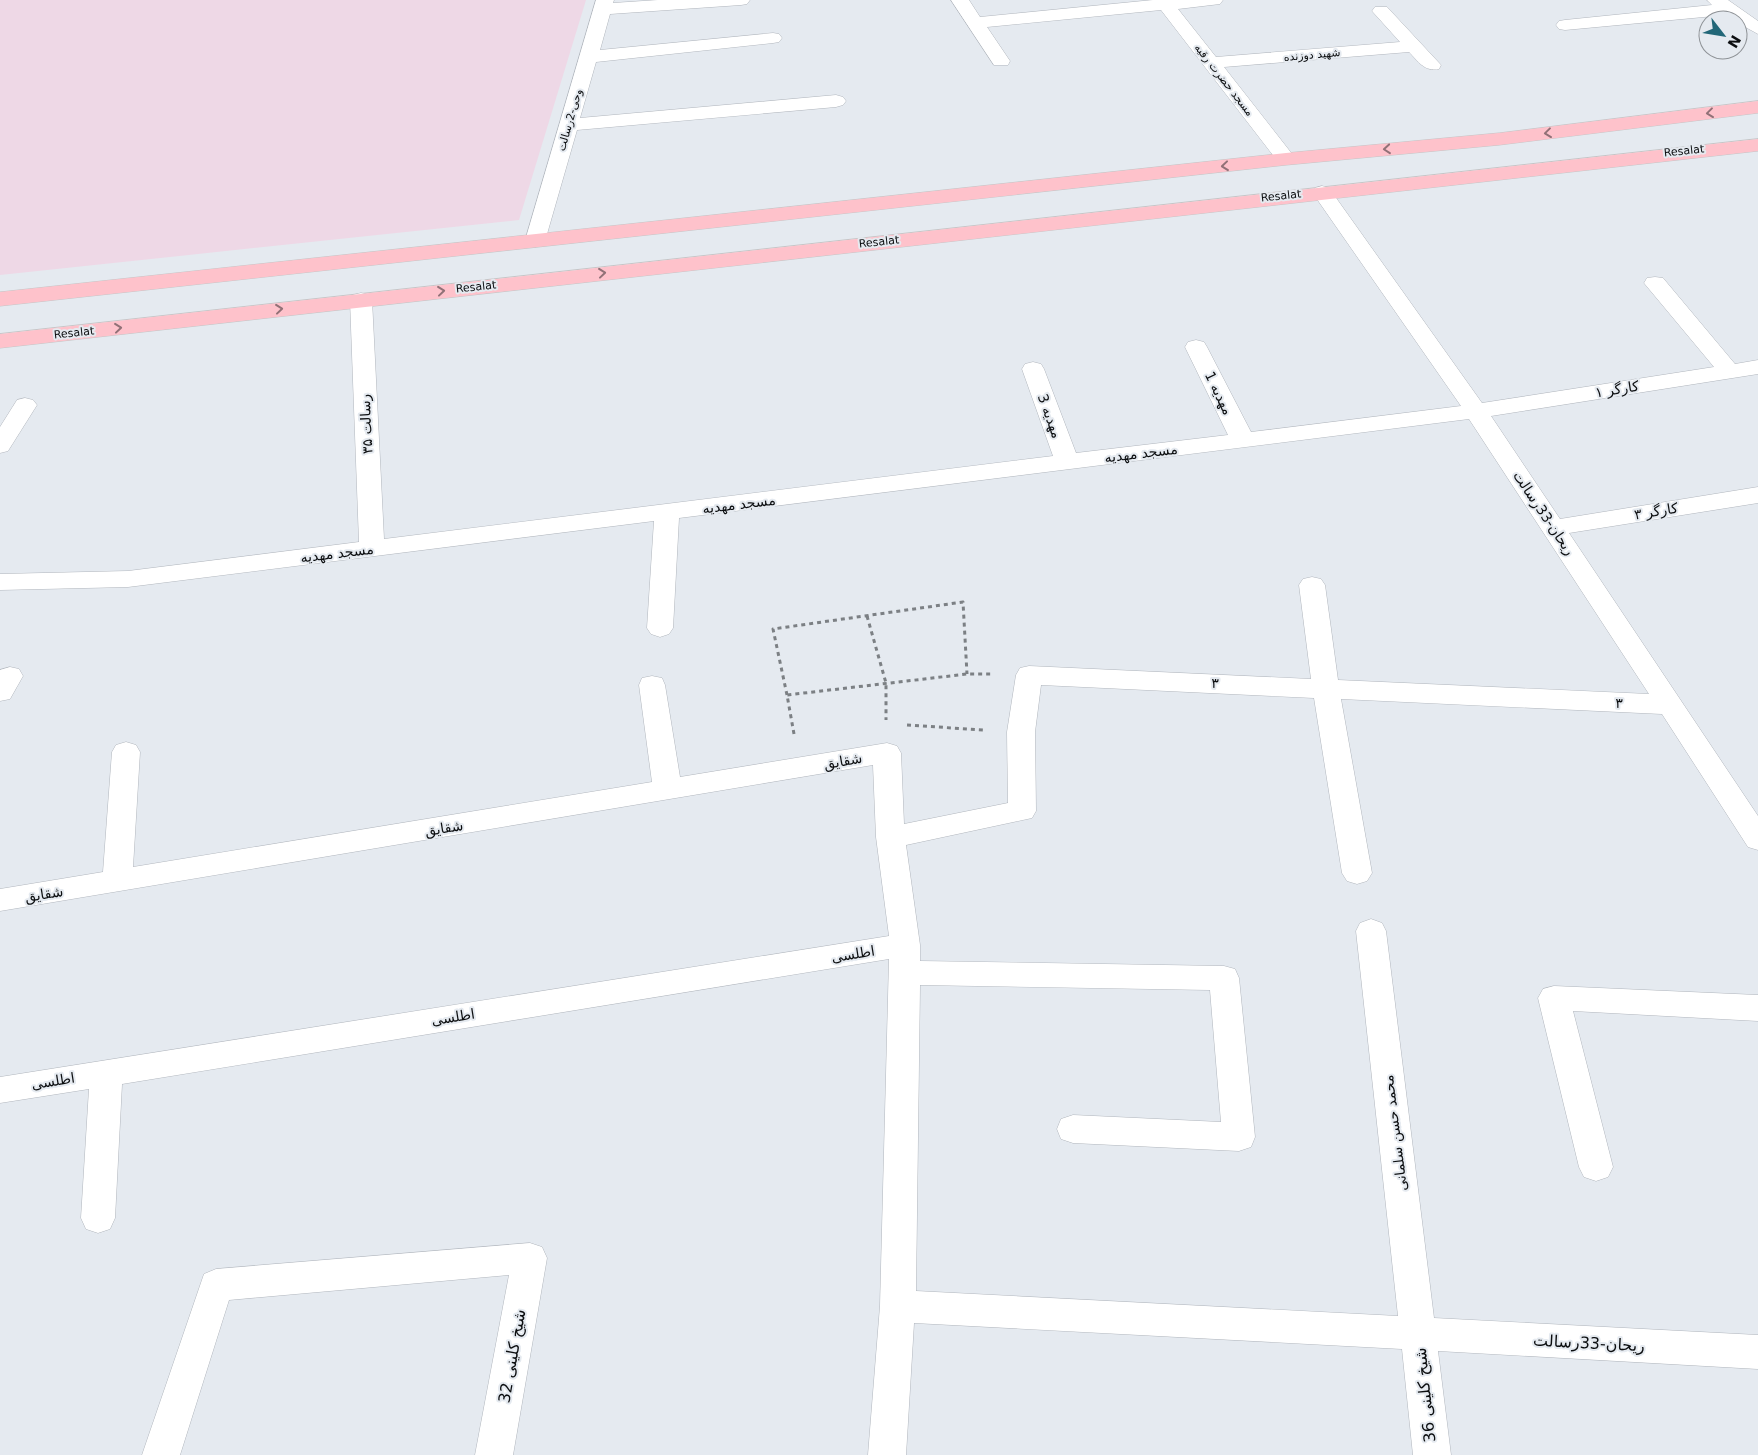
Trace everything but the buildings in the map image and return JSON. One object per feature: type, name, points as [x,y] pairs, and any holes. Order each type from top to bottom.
[{"type":"main road","points":[[0,299],[1286,159],[1499,139],[1758,107]]},
{"type":"main road","name":"Resalat","points":[[0,341],[1712,148],[1758,145]]},
{"type":"main road","points":[[1712,148],[1758,153]]},
{"type":"street","points":[[603,5],[741,0]]},
{"type":"street","points":[[960,0],[1000,61]]},
{"type":"street","points":[[975,23],[1164,2],[1214,0]]},
{"type":"street","name":"مسجد حضرت رقیه","points":[[1164,2],[1286,159]]},
{"type":"street","points":[[1565,25],[1722,4],[1758,29]]},
{"type":"street","name":"وحی-2رسالت","points":[[535,240],[603,5]]},
{"type":"street","points":[[1381,11],[1432,65]]},
{"type":"street","points":[[588,57],[773,38]]},
{"type":"street","name":"شهید دوزنده","points":[[1211,63],[1413,46]]},
{"type":"street","points":[[568,125],[836,101]]},
{"type":"street","name":"ریحان-33رسالت","points":[[1322,192],[1476,411],[1755,829]]},
{"type":"street","points":[[1655,284],[1728,371]]},
{"type":"street","name":"رسالت ۳۵","points":[[361,300],[372,549]]},
{"type":"street","name":"مهدیه 1","points":[[1196,347],[1243,440]]},
{"type":"street","name":"کارگر ۱","points":[[1476,411],[1758,367]]},
{"type":"street","name":"مهدیه 3","points":[[1033,369],[1066,462]]},
{"type":"street","points":[[0,446],[25,405]]},
{"type":"street","name":"مسجد مهدیه","points":[[0,582],[128,579],[1476,411]]},
{"type":"street","name":"کارگر ۳","points":[[1554,528],[1758,495]]},
{"type":"street","points":[[660,628],[667,513]]},
{"type":"street","points":[[1312,586],[1326,688],[1357,873]]},
{"type":"street","points":[[890,837],[1022,811],[1021,732],[1029,675]]},
{"type":"street","name":"۳","points":[[1029,675],[1671,705]]},
{"type":"street","points":[[652,685],[668,791]]},
{"type":"street","points":[[887,738],[890,837],[905,959],[898,1306],[887,1455]]},
{"type":"street","name":"شقایق","points":[[0,900],[800,769],[887,738]]},
{"type":"street","points":[[117,882],[126,752]]},
{"type":"street","name":"محمد حسن سلمانی","points":[[1371,931],[1419,1334]]},
{"type":"street","name":"اطلسی","points":[[0,1090],[106,1073],[905,959],[1224,978],[1239,1137],[1074,1129]]},
{"type":"street","points":[[1596,1167],[1554,998],[1758,1008]]},
{"type":"street","points":[[98,1218],[106,1073]]},
{"type":"street","name":"شیخ کلینی 32","points":[[161,1455],[216,1285],[530,1258],[494,1455]]},
{"type":"street","name":"ریحان-33رسالت","points":[[898,1306],[1758,1352]]},
{"type":"street","name":"شیخ کلینی 36","points":[[1419,1334],[1432,1455]]},
{"type":"path","points":[[800,769],[773,629],[963,602],[967,674]]},
{"type":"path","points":[[866,616],[886,683],[887,738],[1021,732]]},
{"type":"path","points":[[787,695],[967,674],[1029,675]]},
{"type":"shaded area","points":[[0,0],[586,0],[519,220],[0,275]]}]
